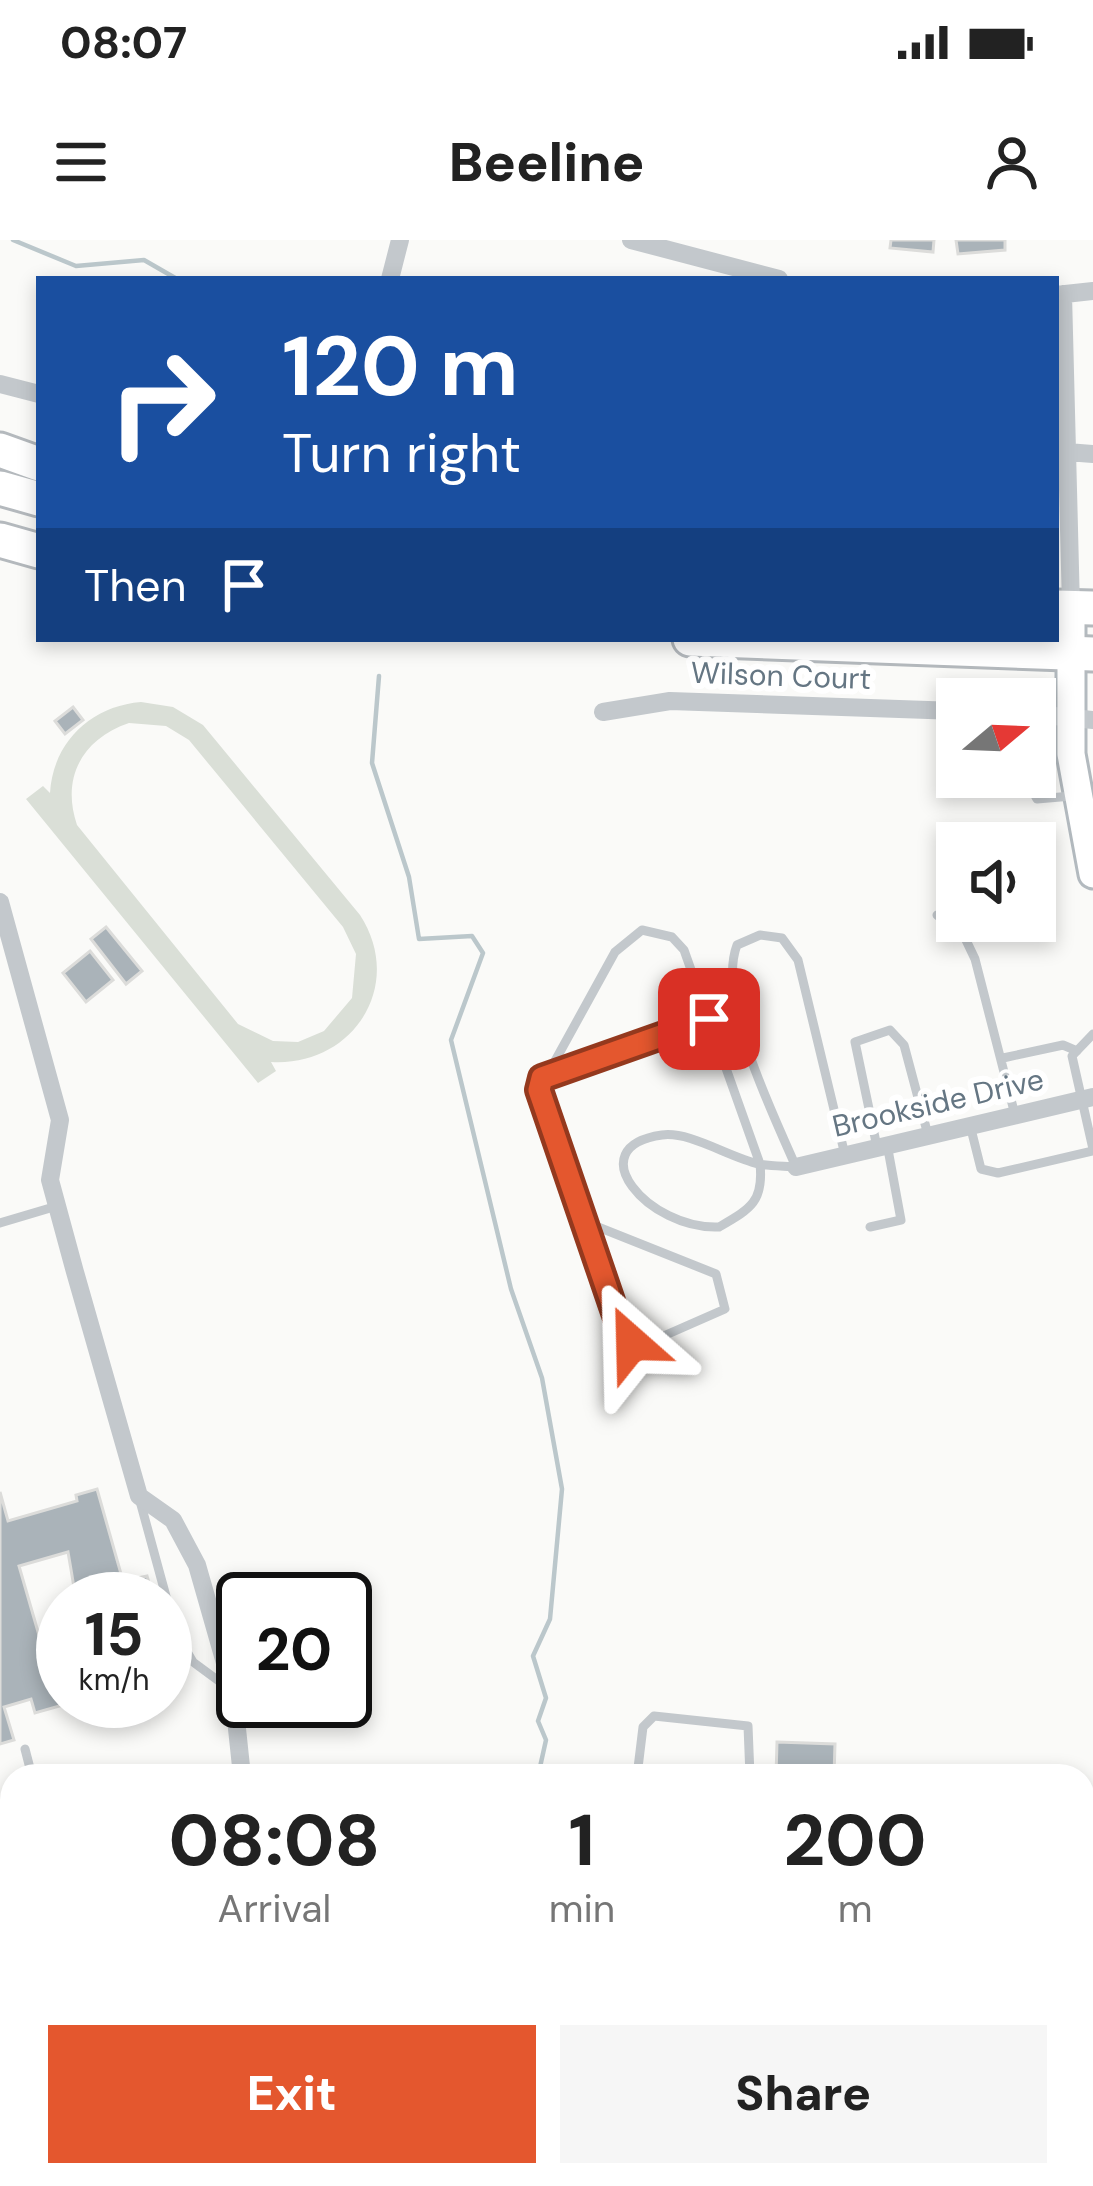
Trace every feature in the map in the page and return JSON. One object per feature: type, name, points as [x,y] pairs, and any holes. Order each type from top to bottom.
[{"type":"highway","points":[[0,450],[36,463]]},
{"type":"highway","points":[[0,488],[36,498]]},
{"type":"highway","points":[[0,540],[36,549]]},
{"type":"highway","points":[[0,560],[36,561]]},
{"type":"highway","points":[[768,642],[1082,654]]},
{"type":"street","points":[[391,276],[400,240]]},
{"type":"street","points":[[631,240],[768,276]]},
{"type":"street","points":[[1092,866],[1078,795],[1082,654],[1073,607],[1060,294],[1093,291]]},
{"type":"street","points":[[0,384],[36,393]]},
{"type":"street","points":[[1067,452],[1093,454]]},
{"type":"street","name":"Wilson Court","points":[[603,712],[670,701],[936,710]]},
{"type":"street","points":[[0,902],[60,1120],[50,1180],[139,1496],[173,1520],[196,1565],[216,1633]]},
{"type":"street","name":"Brookside Drive","points":[[796,1167],[1088,1098]]},
{"type":"street","points":[[237,1728],[241,1764]]},
{"type":"lane","points":[[1056,798],[1078,795]]},
{"type":"lane","points":[[583,1221],[716,1274],[725,1309],[643,1345],[632,1343],[621,1330],[543,1109],[542,1078],[615,952],[642,930],[672,937],[685,950],[760,1164],[763,1191],[753,1208],[719,1227],[704,1228],[637,1199],[626,1183],[626,1158],[639,1143],[665,1134],[760,1164],[796,1167],[757,1073],[729,967],[737,945],[760,935],[782,938],[798,960],[845,1156]]},
{"type":"lane","points":[[966,942],[1003,1058],[1015,1115]]},
{"type":"lane","points":[[542,1078],[709,1019]]},
{"type":"lane","points":[[870,1227],[901,1220],[855,1042],[875,1031],[890,1030],[904,1045],[928,1135]]},
{"type":"lane","points":[[970,1125],[981,1169],[998,1173],[1093,1150],[1088,1098],[1072,1056],[1093,1034]]},
{"type":"lane","points":[[1003,1058],[1063,1046],[1077,1051]]},
{"type":"lane","points":[[0,1223],[57,1206]]},
{"type":"lane","points":[[139,1496],[176,1633],[193,1662],[216,1679]]},
{"type":"lane","points":[[638,1764],[643,1727],[654,1716],[748,1726],[750,1764]]},
{"type":"lane","points":[[25,1749],[29,1764]]},
{"type":"shaded area","points":[[141,702],[173,707],[203,725],[360,915],[373,942],[377,969],[363,1017],[326,1051],[300,1060],[271,1062],[276,1071],[258,1083],[26,799],[43,786],[50,793],[58,758],[78,730],[123,705]],"holes":[[[129,723],[166,726],[189,740],[343,927],[356,954],[352,998],[324,1031],[298,1042],[273,1041],[238,1024],[77,825],[74,776],[88,750]]]},
{"type":"building","points":[[891,240],[934,240],[933,252],[890,248]]},
{"type":"building","points":[[956,240],[1005,240],[1005,250],[958,254]]},
{"type":"building","points":[[73,707],[83,720],[65,734],[55,721]]},
{"type":"building","points":[[106,927],[142,971],[126,984],[91,939]]},
{"type":"building","points":[[90,951],[113,980],[86,1002],[63,973]]},
{"type":"building","points":[[97,1489],[120,1572],[71,1572],[68,1552],[19,1566],[36,1625],[36,1713],[31,1699],[4,1707],[14,1740],[0,1744],[0,1492],[8,1521],[77,1501],[76,1495]]},
{"type":"building","points":[[777,1742],[835,1744],[834,1764],[776,1764]]},
{"type":"waterway","points":[[13,240],[76,266],[144,260],[172,276]]},
{"type":"waterway","points":[[379,676],[372,763],[409,877],[419,939],[472,936],[483,953],[451,1040],[511,1289],[542,1378],[562,1489],[550,1619],[533,1656],[546,1698],[538,1721],[546,1740],[541,1764]]},
{"type":"route","points":[[632,1343],[621,1330],[539,1090],[542,1078],[709,1019]]}]
